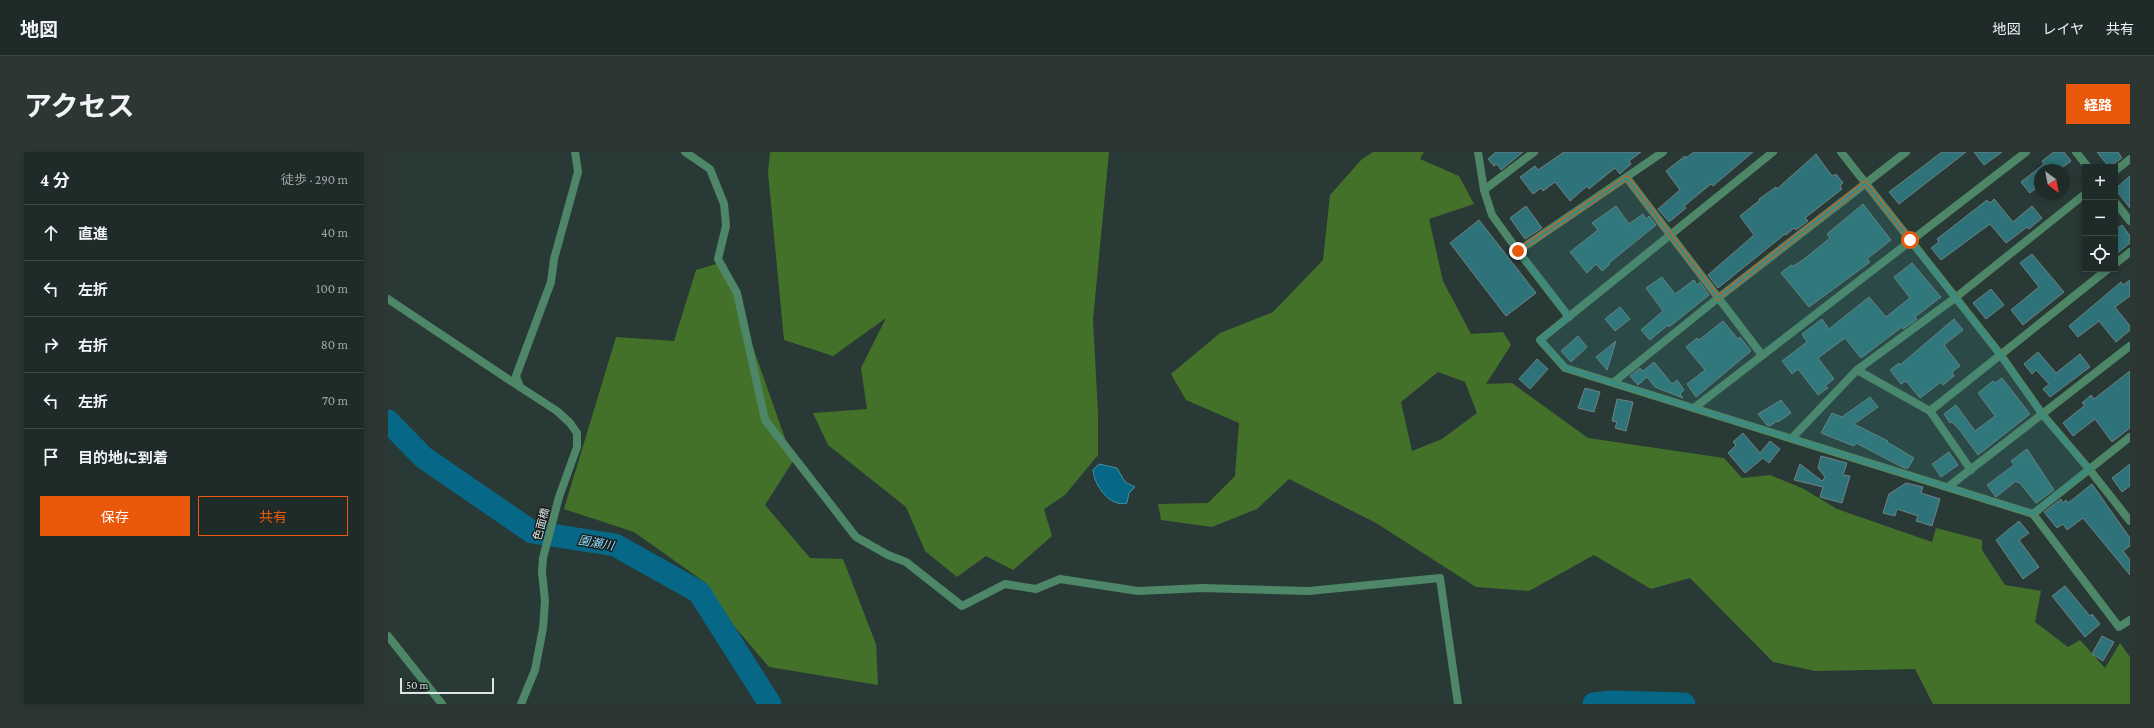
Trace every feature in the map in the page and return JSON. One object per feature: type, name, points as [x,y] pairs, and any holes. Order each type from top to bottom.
[{"type":"street","points":[[520,387],[516,376],[551,282],[554,259],[574,191],[578,172],[575,152]]},
{"type":"street","points":[[685,152],[710,169],[724,204],[726,226],[718,259],[737,293],[765,420],[856,537],[888,555],[906,562],[962,606],[1005,584],[1036,590],[1060,579],[1138,591],[1203,588],[1309,591],[1440,578],[1457,700]]},
{"type":"street","points":[[1478,152],[1484,190],[1492,215],[1569,317]]},
{"type":"street","points":[[1484,190],[1534,152]]},
{"type":"street","points":[[1518,251],[1664,152]]},
{"type":"street","points":[[1773,152],[1540,340],[1565,368],[1614,382],[2033,514],[2119,627],[2130,620]]},
{"type":"street","points":[[1841,152],[2000,354],[2044,415],[2130,521]]},
{"type":"street","points":[[1614,382],[1718,298],[1906,152]]},
{"type":"street","points":[[1694,408],[2026,152]]},
{"type":"street","points":[[2076,152],[2086,164]]},
{"type":"street","points":[[2118,169],[2130,159]]},
{"type":"street","points":[[1627,178],[1762,355]]},
{"type":"street","points":[[1792,438],[1857,370],[1955,298],[2082,196]]},
{"type":"street","points":[[2118,206],[2130,221]]},
{"type":"street","points":[[2118,262],[2130,252]]},
{"type":"street","points":[[1930,411],[2104,272]]},
{"type":"street","name":"色面橋","points":[[388,299],[557,411],[570,422],[577,433],[577,447],[559,497],[543,558],[542,572],[545,601],[543,628],[535,670],[521,704]]},
{"type":"street","points":[[1948,488],[2044,415],[2130,346]]},
{"type":"street","points":[[1857,370],[1930,411],[1971,470]]},
{"type":"street","points":[[2033,514],[2130,437]]},
{"type":"street","points":[[388,636],[442,704]]},
{"type":"highlighted area","points":[[1627,178],[1718,298],[1865,183],[2000,354],[2043,415],[2089,469],[2033,514],[1565,368],[1540,340],[1569,317],[1518,251]]},
{"type":"green space","points":[[770,152],[1109,152],[1093,320],[1098,413],[1098,455],[1065,495],[1044,509],[1052,536],[1013,570],[986,556],[957,577],[925,551],[906,507],[828,445],[813,413],[867,409],[861,368],[886,318],[833,356],[784,340],[768,173]]},
{"type":"green space","points":[[1373,152],[1424,152],[1420,159],[1459,176],[1474,204],[1429,219],[1443,281],[1471,334],[1503,332],[1511,345],[1486,384],[1512,383],[1588,438],[1724,458],[1742,478],[1770,475],[1804,489],[1837,509],[1932,542],[1936,528],[1982,540],[1982,550],[2005,585],[2041,591],[2035,622],[2068,647],[2080,640],[2105,668],[2120,643],[2130,657],[2130,704],[1933,704],[1915,669],[1815,671],[1773,662],[1690,578],[1651,589],[1594,555],[1529,591],[1476,587],[1376,523],[1289,479],[1257,509],[1212,527],[1161,520],[1158,504],[1208,503],[1235,476],[1239,423],[1186,400],[1171,374],[1220,333],[1273,312],[1323,260],[1330,195],[1362,159]],"holes":[[[1438,372],[1465,382],[1477,413],[1442,439],[1412,451],[1401,402]]]},
{"type":"green space","points":[[723,262],[793,461],[765,505],[810,558],[843,559],[876,644],[878,685],[769,667],[734,626],[706,583],[634,532],[564,509],[616,337],[674,341],[696,270]]},
{"type":"water","points":[[1099,464],[1117,468],[1125,482],[1135,487],[1129,493],[1127,503],[1121,504],[1115,502],[1104,494],[1096,482],[1093,470]]},
{"type":"building","points":[[1496,152],[1523,152],[1501,170],[1497,164],[1494,166],[1488,159]]},
{"type":"building","points":[[1564,152],[1641,152],[1629,161],[1631,164],[1620,174],[1615,168],[1589,189],[1587,186],[1570,201],[1555,182],[1543,191],[1541,188],[1533,194],[1520,177],[1535,166],[1538,170]]},
{"type":"building","points":[[1694,152],[1753,152],[1713,186],[1711,184],[1684,206],[1686,208],[1669,222],[1658,209],[1680,190],[1666,171],[1685,156],[1686,158]]},
{"type":"building","points":[[1942,152],[1966,152],[1899,204],[1889,192]]},
{"type":"building","points":[[1974,152],[2002,152],[1984,165]]},
{"type":"building","points":[[2054,152],[2064,152],[2071,161],[2067,164],[2044,164],[2042,161]]},
{"type":"building","points":[[2097,152],[2118,152],[2122,158],[2113,164],[2107,164]]},
{"type":"building","points":[[1816,154],[1832,176],[1836,174],[1843,183],[1840,186],[1842,189],[1805,218],[1808,221],[1796,230],[1794,228],[1786,235],[1785,234],[1718,288],[1708,275],[1754,235],[1740,216],[1760,200],[1759,199],[1776,187],[1777,189]]},
{"type":"building","points":[[2034,172],[2034,190],[2030,193],[2021,182]]},
{"type":"building","points":[[2130,176],[2130,208],[2118,193],[2118,186]]},
{"type":"building","points":[[1994,199],[2013,222],[2032,206],[2042,218],[2029,229],[2027,227],[2006,243],[1990,224],[1941,260],[1931,248],[1939,242],[1937,239],[1987,200],[1990,203]]},
{"type":"building","points":[[1863,204],[1891,240],[1867,259],[1870,262],[1809,307],[1781,273],[1791,265],[1793,266],[1803,260],[1830,238],[1827,234]]},
{"type":"building","points":[[1526,206],[1542,228],[1525,239],[1510,218]]},
{"type":"building","points":[[1616,206],[1629,224],[1643,214],[1646,219],[1649,216],[1656,225],[1609,263],[1610,264],[1602,271],[1596,264],[1587,273],[1570,252],[1598,230],[1592,223]]},
{"type":"building","points":[[1479,220],[1536,293],[1506,316],[1450,243]]},
{"type":"building","points":[[2122,225],[2130,236],[2130,243],[2118,253],[2118,236],[2118,228]]},
{"type":"building","points":[[2032,254],[2064,292],[2023,325],[2011,310],[2039,287],[2020,263]]},
{"type":"building","points":[[1912,263],[1941,297],[1915,317],[1917,319],[1915,321],[1903,329],[1902,327],[1861,358],[1845,338],[1818,358],[1834,379],[1825,386],[1828,388],[1818,395],[1798,369],[1792,374],[1782,361],[1807,342],[1802,334],[1822,319],[1829,329],[1869,297],[1886,317],[1910,298],[1894,277]]},
{"type":"building","points":[[1662,277],[1675,294],[1694,280],[1697,285],[1700,282],[1709,295],[1650,340],[1641,330],[1663,311],[1646,288]]},
{"type":"building","points":[[2130,280],[2130,296],[2115,307],[2130,326],[2130,330],[2116,342],[2099,321],[2078,337],[2069,326],[2121,282],[2123,285]]},
{"type":"building","points":[[1991,289],[2004,305],[1986,319],[1973,303]]},
{"type":"building","points":[[1620,307],[1630,319],[1615,331],[1605,319]]},
{"type":"building","points":[[1954,319],[1963,330],[1944,345],[1960,366],[1952,372],[1954,376],[1943,385],[1941,382],[1920,398],[1906,381],[1901,384],[1890,370],[1899,363],[1900,365]]},
{"type":"building","points":[[1723,321],[1738,339],[1740,337],[1751,351],[1696,397],[1687,384],[1705,370],[1686,347],[1697,338],[1699,340]]},
{"type":"building","points":[[1578,336],[1587,347],[1571,362],[1561,351]]},
{"type":"building","points":[[1616,341],[1607,370],[1596,357]]},
{"type":"building","points":[[2038,352],[2056,373],[2080,354],[2090,367],[2050,397],[2043,389],[2049,384],[2036,370],[2032,374],[2024,364]]},
{"type":"building","points":[[1537,359],[1548,369],[1530,389],[1519,379]]},
{"type":"building","points":[[1654,362],[1672,384],[1677,380],[1684,390],[1680,394],[1683,398],[1655,387],[1647,377],[1638,385],[1630,376],[1640,368],[1643,371]]},
{"type":"building","points":[[2130,371],[2130,428],[2112,442],[2095,419],[2073,436],[2063,423],[2085,405],[2082,403],[2091,395],[2094,399]]},
{"type":"building","points":[[2002,378],[2030,414],[1978,455],[1959,429],[1952,422],[1950,423],[1944,414],[1956,405],[1975,431],[1995,416],[1978,393],[1993,381],[1995,383]]},
{"type":"building","points":[[1585,388],[1600,392],[1594,412],[1578,408]]},
{"type":"building","points":[[1870,397],[1878,407],[1854,424],[1888,441],[1887,442],[1914,458],[1908,468],[1904,468],[1856,443],[1854,446],[1821,433],[1832,413],[1842,417]]},
{"type":"building","points":[[1617,399],[1633,402],[1626,431],[1615,428],[1617,422],[1612,421]]},
{"type":"building","points":[[1781,400],[1791,413],[1770,426],[1767,425],[1758,414]]},
{"type":"building","points":[[1743,433],[1760,453],[1770,441],[1780,449],[1769,463],[1763,458],[1745,473],[1728,453],[1736,445],[1733,442]]},
{"type":"building","points":[[2027,449],[2054,490],[2036,503],[2019,482],[2018,483],[2016,481],[1996,497],[1987,485],[2014,465],[2011,461]]},
{"type":"building","points":[[1949,452],[1958,465],[1941,477],[1932,464]]},
{"type":"building","points":[[1821,456],[1847,463],[1843,475],[1850,476],[1842,503],[1820,497],[1823,487],[1794,480],[1800,464],[1822,481],[1825,477],[1818,468]]},
{"type":"building","points":[[2130,464],[2130,486],[2122,492],[2112,478]]},
{"type":"building","points":[[1906,483],[1923,487],[1921,493],[1940,499],[1932,526],[1916,521],[1918,516],[1897,509],[1895,516],[1883,513],[1889,494]]},
{"type":"building","points":[[2092,484],[2130,538],[2130,546],[2123,551],[2130,560],[2130,575],[2083,518],[2067,530],[2063,524],[2057,528],[2044,512],[2061,499],[2063,503],[2066,500],[2068,503]]},
{"type":"building","points":[[2019,521],[2029,533],[2019,540],[2039,567],[2023,579],[1996,540]]},
{"type":"building","points":[[2065,586],[2090,616],[2092,614],[2100,624],[2085,637],[2052,596]]},
{"type":"building","points":[[2102,636],[2114,642],[2103,661],[2092,654]]},
{"type":"waterway","name":"園瀬川","points":[[388,421],[423,457],[532,532],[615,545],[699,592],[770,704]]},
{"type":"waterway","name":"園瀬川","points":[[1594,704],[1613,702],[1684,704]]},
{"type":"route","points":[[1518,251],[1627,178],[1718,298],[1865,183],[1910,240]]}]
